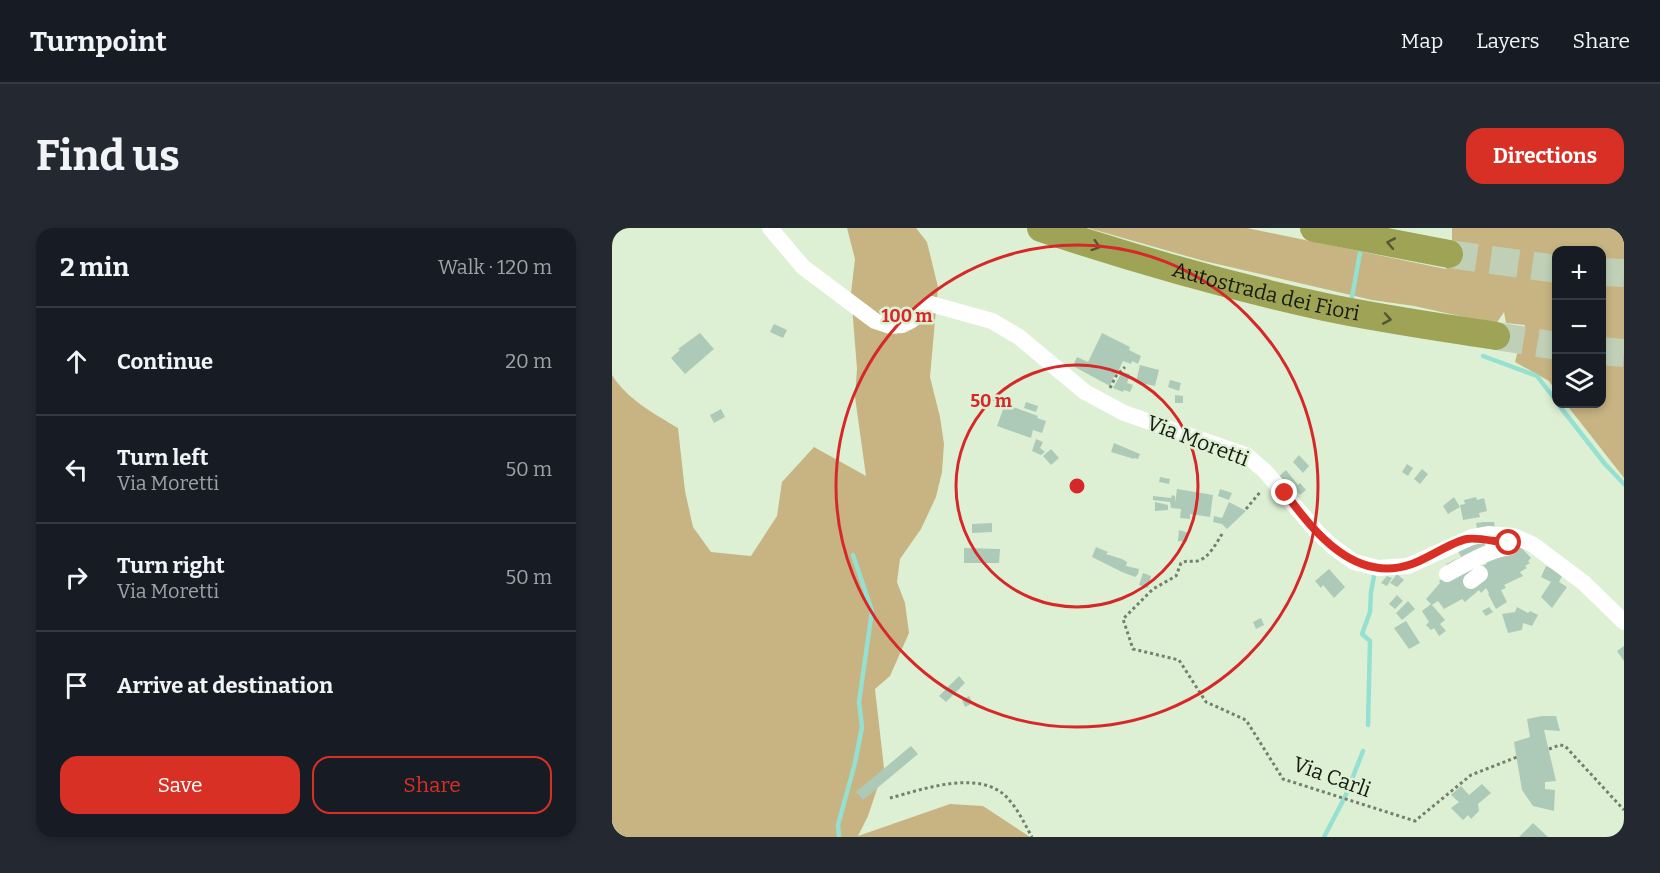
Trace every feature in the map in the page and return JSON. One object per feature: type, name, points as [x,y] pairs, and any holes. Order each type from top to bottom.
[{"type":"highway","name":"Autostrada dei Fiori","points":[[1041,228],[1114,252],[1250,290],[1391,320],[1496,336]]},
{"type":"highway","points":[[1314,228],[1449,254]]},
{"type":"street","name":"Via Moretti","points":[[770,228],[803,267],[874,321],[890,326],[902,325],[912,320],[931,304],[992,321],[1019,337],[1085,392],[1104,403],[1124,413],[1246,455],[1255,461],[1285,493],[1317,532],[1354,562],[1378,568],[1408,566],[1468,539],[1488,534],[1522,538],[1584,583],[1624,622]]},
{"type":"street","points":[[1448,574],[1478,571],[1488,552],[1510,547],[1511,544],[1468,539]]},
{"type":"path","points":[[1104,403],[1116,376],[1125,367]]},
{"type":"path","name":"Via Carli","points":[[1222,534],[1210,552],[1200,561],[1181,563],[1176,576],[1153,589],[1123,619],[1133,649],[1179,660],[1206,702],[1246,720],[1283,779],[1415,821],[1471,775],[1516,758]]},
{"type":"path","points":[[1549,749],[1560,745],[1565,746],[1624,810]]},
{"type":"path","points":[[890,798],[943,784],[985,783],[1009,799],[1032,837]]},
{"type":"shaded area","points":[[847,228],[916,228],[927,242],[938,287],[930,377],[944,444],[942,472],[936,497],[921,529],[900,559],[897,582],[905,603],[909,633],[890,676],[875,689],[884,768],[868,816],[858,836],[950,804],[983,806],[1030,837],[612,837],[612,375],[633,398],[678,428],[685,491],[693,527],[711,552],[751,556],[777,516],[782,482],[814,447],[866,476],[855,397],[857,369],[851,293],[855,259]]},
{"type":"shaded area","points":[[1088,228],[1247,228],[1446,269],[1452,248],[1452,228],[1624,228],[1624,478],[1569,408],[1606,408],[1606,246],[1552,246],[1552,385],[1549,381],[1515,362],[1525,325],[1506,323],[1504,312],[1496,324],[1414,306],[1372,300],[1204,261]]},
{"type":"building","points":[[774,324],[787,330],[783,338],[770,332]]},
{"type":"building","points":[[700,333],[714,349],[685,374],[671,358],[680,350],[678,349]]},
{"type":"building","points":[[1102,333],[1130,347],[1129,350],[1141,356],[1138,364],[1123,361],[1110,386],[1073,366],[1077,357],[1088,362]]},
{"type":"building","points":[[1140,365],[1159,370],[1155,386],[1136,382]]},
{"type":"building","points":[[1122,372],[1130,374],[1127,383],[1133,385],[1130,392],[1113,388]]},
{"type":"building","points":[[1170,380],[1181,383],[1179,391],[1168,387]]},
{"type":"building","points":[[1175,395],[1183,396],[1183,403],[1175,403]]},
{"type":"building","points":[[1026,402],[1038,406],[1036,412],[1024,408]]},
{"type":"building","points":[[1005,404],[1046,421],[1042,433],[1033,430],[1031,438],[997,426]]},
{"type":"building","points":[[721,409],[725,417],[714,423],[710,415]]},
{"type":"building","points":[[1036,439],[1043,442],[1040,448],[1045,452],[1041,455],[1032,451]]},
{"type":"building","points":[[1114,443],[1140,454],[1138,459],[1111,452]]},
{"type":"building","points":[[1051,449],[1059,458],[1051,465],[1043,456]]},
{"type":"building","points":[[1299,455],[1309,466],[1303,473],[1293,462]]},
{"type":"building","points":[[1407,464],[1413,468],[1408,476],[1402,472]]},
{"type":"building","points":[[1422,469],[1428,474],[1420,484],[1414,479]]},
{"type":"building","points":[[1286,470],[1298,485],[1300,483],[1306,490],[1300,495],[1293,488],[1289,491],[1277,478]]},
{"type":"building","points":[[1160,477],[1170,479],[1169,484],[1159,482]]},
{"type":"building","points":[[1177,489],[1213,495],[1210,517],[1190,514],[1190,519],[1180,518],[1181,509],[1171,508],[1170,502],[1153,500],[1153,496],[1171,498],[1172,495],[1175,496],[1175,503]]},
{"type":"building","points":[[1220,489],[1232,493],[1229,500],[1218,496]]},
{"type":"building","points":[[1454,497],[1460,507],[1448,514],[1443,506]]},
{"type":"building","points":[[1476,497],[1477,500],[1484,498],[1487,511],[1479,513],[1480,517],[1463,520],[1460,505],[1465,504],[1464,500]]},
{"type":"building","points":[[1155,502],[1168,505],[1168,510],[1155,511]]},
{"type":"building","points":[[1229,502],[1246,511],[1227,529],[1222,524],[1213,522],[1214,516],[1222,518]]},
{"type":"building","points":[[1494,522],[1495,527],[1477,528],[1476,523]]},
{"type":"building","points":[[992,523],[992,532],[972,533],[972,524]]},
{"type":"building","points":[[1179,530],[1189,533],[1187,542],[1178,541]]},
{"type":"building","points":[[1484,543],[1486,547],[1449,570],[1446,564],[1461,557],[1458,551],[1466,546]]},
{"type":"building","points":[[1518,544],[1531,558],[1528,561],[1530,563],[1525,566],[1527,568],[1520,572],[1523,576],[1504,585],[1506,588],[1501,590],[1507,602],[1496,609],[1486,588],[1481,593],[1479,590],[1465,602],[1462,599],[1444,609],[1438,601],[1432,605],[1445,620],[1440,624],[1446,631],[1439,636],[1434,628],[1431,630],[1426,625],[1429,622],[1422,611],[1431,604],[1426,599],[1440,583],[1439,581],[1478,567],[1486,569],[1483,565],[1487,564],[1483,556]]},
{"type":"building","points":[[1096,547],[1108,552],[1106,554],[1127,562],[1126,566],[1139,569],[1138,574],[1135,577],[1092,557]]},
{"type":"building","points":[[964,548],[1000,549],[999,563],[964,563]]},
{"type":"building","points":[[1546,566],[1563,574],[1559,582],[1567,587],[1552,608],[1541,597],[1551,582],[1541,577]]},
{"type":"building","points":[[1329,569],[1345,587],[1334,598],[1323,585],[1321,588],[1315,581]]},
{"type":"building","points":[[1143,573],[1151,576],[1148,588],[1139,585]]},
{"type":"building","points":[[1397,574],[1404,580],[1397,587],[1390,583]]},
{"type":"building","points":[[1387,576],[1392,578],[1387,586],[1381,583]]},
{"type":"building","points":[[1397,595],[1403,601],[1395,609],[1389,604]]},
{"type":"building","points":[[1408,601],[1415,609],[1402,620],[1396,613]]},
{"type":"building","points":[[1489,607],[1493,612],[1486,616],[1482,611]]},
{"type":"building","points":[[1517,607],[1538,615],[1532,626],[1523,623],[1522,630],[1508,633],[1502,614],[1515,612]]},
{"type":"building","points":[[1261,618],[1264,625],[1256,629],[1253,622]]},
{"type":"building","points":[[1406,621],[1420,643],[1409,649],[1394,628]]},
{"type":"building","points":[[1624,646],[1624,661],[1617,651]]},
{"type":"building","points":[[959,676],[965,683],[946,702],[939,696]]},
{"type":"building","points":[[969,696],[973,703],[965,707],[962,700]]},
{"type":"building","points":[[1556,716],[1560,731],[1544,730],[1556,781],[1545,782],[1545,789],[1555,790],[1554,811],[1533,806],[1522,790],[1514,742],[1530,737],[1527,719]]},
{"type":"building","points":[[911,746],[918,754],[863,800],[856,792]]},
{"type":"building","points":[[1482,784],[1491,793],[1478,804],[1479,811],[1471,819],[1468,815],[1463,820],[1451,808],[1459,802],[1451,795],[1461,786],[1469,795]]},
{"type":"building","points":[[1533,823],[1548,837],[1519,837]]},
{"type":"waterway","points":[[1352,297],[1360,253]]},
{"type":"waterway","points":[[1483,356],[1537,376],[1552,396]]},
{"type":"waterway","points":[[1561,408],[1605,464],[1624,484]]},
{"type":"waterway","points":[[839,837],[838,825],[862,727],[859,702],[872,611],[853,555]]},
{"type":"waterway","points":[[1368,725],[1370,641],[1362,634],[1370,612],[1374,576]]},
{"type":"waterway","points":[[1324,837],[1345,797],[1363,751]]},
{"type":"tunnel","points":[[1449,254],[1552,268]]},
{"type":"tunnel","points":[[1606,272],[1624,273]]},
{"type":"tunnel","points":[[1496,336],[1552,345]]},
{"type":"tunnel","points":[[1606,351],[1624,353]]},
{"type":"route","points":[[1285,493],[1305,519],[1332,546],[1354,562],[1365,566],[1393,568],[1408,566],[1468,539],[1509,543]]}]
